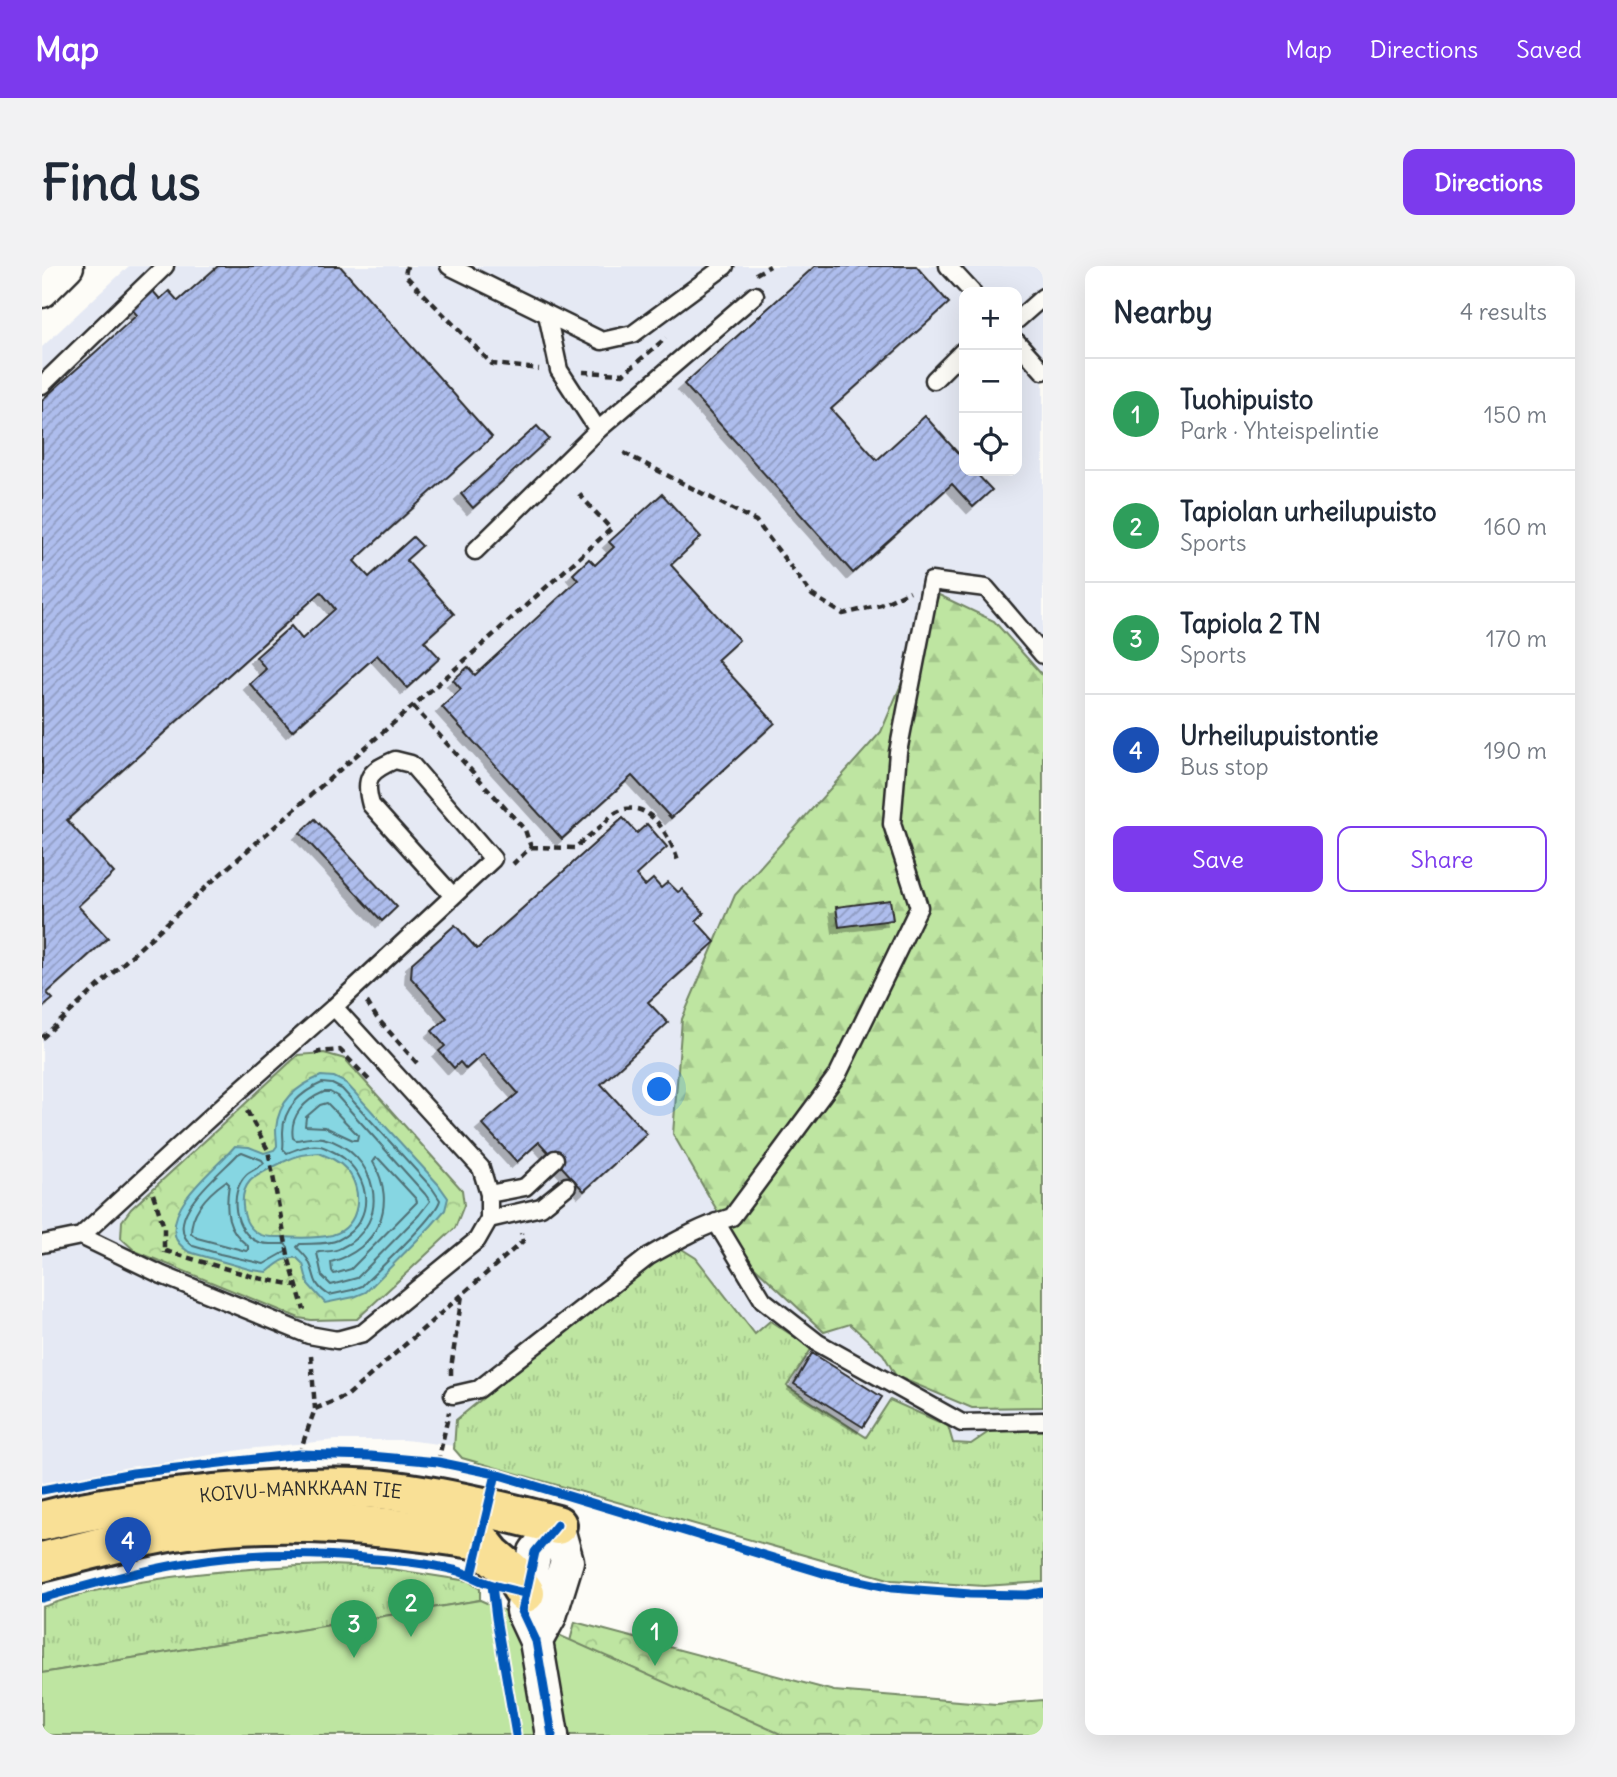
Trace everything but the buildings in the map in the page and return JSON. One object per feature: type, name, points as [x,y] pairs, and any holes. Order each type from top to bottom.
[{"type":"main road","name":"KOIVU-MANKKAAN TIE","points":[[42,1521],[136,1502],[249,1491],[323,1488],[395,1491],[488,1507],[557,1525]]},
{"type":"main road","name":"KOIVU-MANKKAAN TIE","points":[[42,1562],[187,1529],[258,1523],[338,1524],[411,1529],[480,1540],[492,1555],[511,1571],[525,1593]]},
{"type":"street","points":[[42,290],[67,266]]},
{"type":"street","points":[[552,1735],[536,1641],[522,1611],[535,1552],[557,1525]]},
{"type":"street","points":[[536,1641],[550,1616],[567,1561],[557,1525]]},
{"type":"lane","points":[[42,385],[165,266]]},
{"type":"lane","points":[[449,266],[601,341],[633,334],[724,266]]},
{"type":"lane","points":[[948,266],[967,287]]},
{"type":"lane","points":[[475,551],[598,430],[755,295]]},
{"type":"lane","points":[[1022,315],[1043,296]]},
{"type":"lane","points":[[547,314],[559,370],[598,430]]},
{"type":"lane","points":[[1022,348],[1043,371]]},
{"type":"lane","points":[[934,380],[959,355]]},
{"type":"lane","points":[[453,1395],[480,1389],[649,1256],[679,1239],[732,1217],[838,1074],[919,907],[892,824],[898,752],[930,581],[986,588],[1043,655]]},
{"type":"lane","points":[[42,1244],[80,1236],[334,1007],[493,859],[411,764],[395,760],[382,766],[369,778],[367,789],[371,805],[453,896]]},
{"type":"lane","points":[[80,1236],[157,1273],[309,1335],[337,1340],[363,1333],[477,1240],[489,1219],[489,1194],[481,1168],[334,1007]]},
{"type":"lane","points":[[489,1194],[525,1187],[555,1159]]},
{"type":"lane","points":[[489,1219],[541,1206],[567,1186]]},
{"type":"lane","points":[[716,1222],[763,1300],[818,1343],[962,1423],[1043,1421]]},
{"type":"path","points":[[624,453],[756,521],[812,595],[844,614],[881,605],[930,581]]},
{"type":"path","points":[[42,1038],[216,878],[611,529],[579,494]]},
{"type":"path","points":[[531,847],[575,848],[617,812],[632,808],[657,820],[672,842],[678,861]]},
{"type":"path","points":[[355,987],[377,1018],[422,1069]]},
{"type":"path","points":[[309,1057],[319,1052],[340,1050],[376,1088]]},
{"type":"path","points":[[245,1107],[268,1150],[289,1260]]},
{"type":"path","points":[[119,1202],[138,1207],[153,1193],[164,1227],[166,1251],[157,1273]]},
{"type":"path","points":[[299,1454],[315,1409],[348,1395],[523,1241],[516,1212]]},
{"type":"path","points":[[166,1251],[295,1286]]},
{"type":"path","points":[[287,1455],[311,1454]]},
{"type":"path","points":[[424,1461],[449,1464]]},
{"type":"shaded area","points":[[129,266],[1043,266],[1043,1497],[489,1450],[405,1440],[336,1440],[247,1449],[42,1483],[42,347]]},
{"type":"green space","points":[[939,595],[994,621],[1043,676],[1043,1407],[972,1408],[896,1376],[883,1354],[850,1324],[824,1332],[744,1257],[673,1134],[682,1019],[735,895],[881,732]]},
{"type":"green space","points":[[324,1053],[345,1059],[462,1190],[464,1205],[455,1228],[357,1319],[299,1318],[135,1251],[121,1238],[122,1221],[131,1209],[298,1055]]},
{"type":"green space","points":[[677,1246],[696,1258],[755,1334],[770,1321],[812,1348],[787,1386],[866,1437],[890,1400],[948,1426],[953,1443],[971,1444],[993,1429],[1043,1429],[1043,1582],[984,1586],[892,1580],[462,1458],[454,1449],[456,1420],[659,1255]]},
{"type":"green space","points":[[330,1565],[378,1567],[468,1581],[480,1589],[480,1600],[42,1673],[42,1607],[92,1592],[156,1579],[243,1569]]},
{"type":"green space","points":[[480,1600],[783,1735],[42,1735],[42,1673]]},
{"type":"green space","points":[[575,1622],[834,1691],[996,1704],[1043,1700],[1043,1735],[761,1735],[569,1645]]},
{"type":"water","points":[[321,1076],[334,1077],[346,1083],[448,1198],[445,1210],[366,1292],[325,1303],[308,1284],[303,1264],[297,1258],[285,1260],[267,1272],[252,1270],[189,1252],[182,1247],[175,1235],[175,1223],[186,1198],[235,1146],[249,1147],[264,1153],[274,1150],[277,1146],[276,1129],[281,1110],[290,1096]],"holes":[[[319,1153],[343,1166],[352,1177],[357,1206],[349,1224],[332,1235],[260,1235],[244,1214],[244,1193],[250,1181],[300,1155]]]},
{"type":"cycle path","points":[[42,1490],[133,1473],[299,1454],[371,1456],[438,1462],[496,1474],[823,1573],[892,1588],[970,1594],[1027,1595],[1043,1592]]},
{"type":"cycle path","points":[[472,1575],[496,1474]]},
{"type":"cycle path","points":[[552,1735],[536,1641],[522,1611],[535,1552],[557,1525]]},
{"type":"cycle path","points":[[42,1598],[174,1565],[238,1556],[284,1554],[424,1564],[458,1571],[489,1584],[525,1593]]},
{"type":"cycle path","points":[[492,1585],[516,1735]]},
{"type":"place","name":"Urheilupuistontie","points":[[128,1575]]},
{"type":"place","name":"Tapiolan urheilupuisto","points":[[411,1637]]},
{"type":"place","name":"Tapiola 2 TN","points":[[354,1658]]},
{"type":"place","name":"Tuohipuisto","points":[[655,1666]]}]
